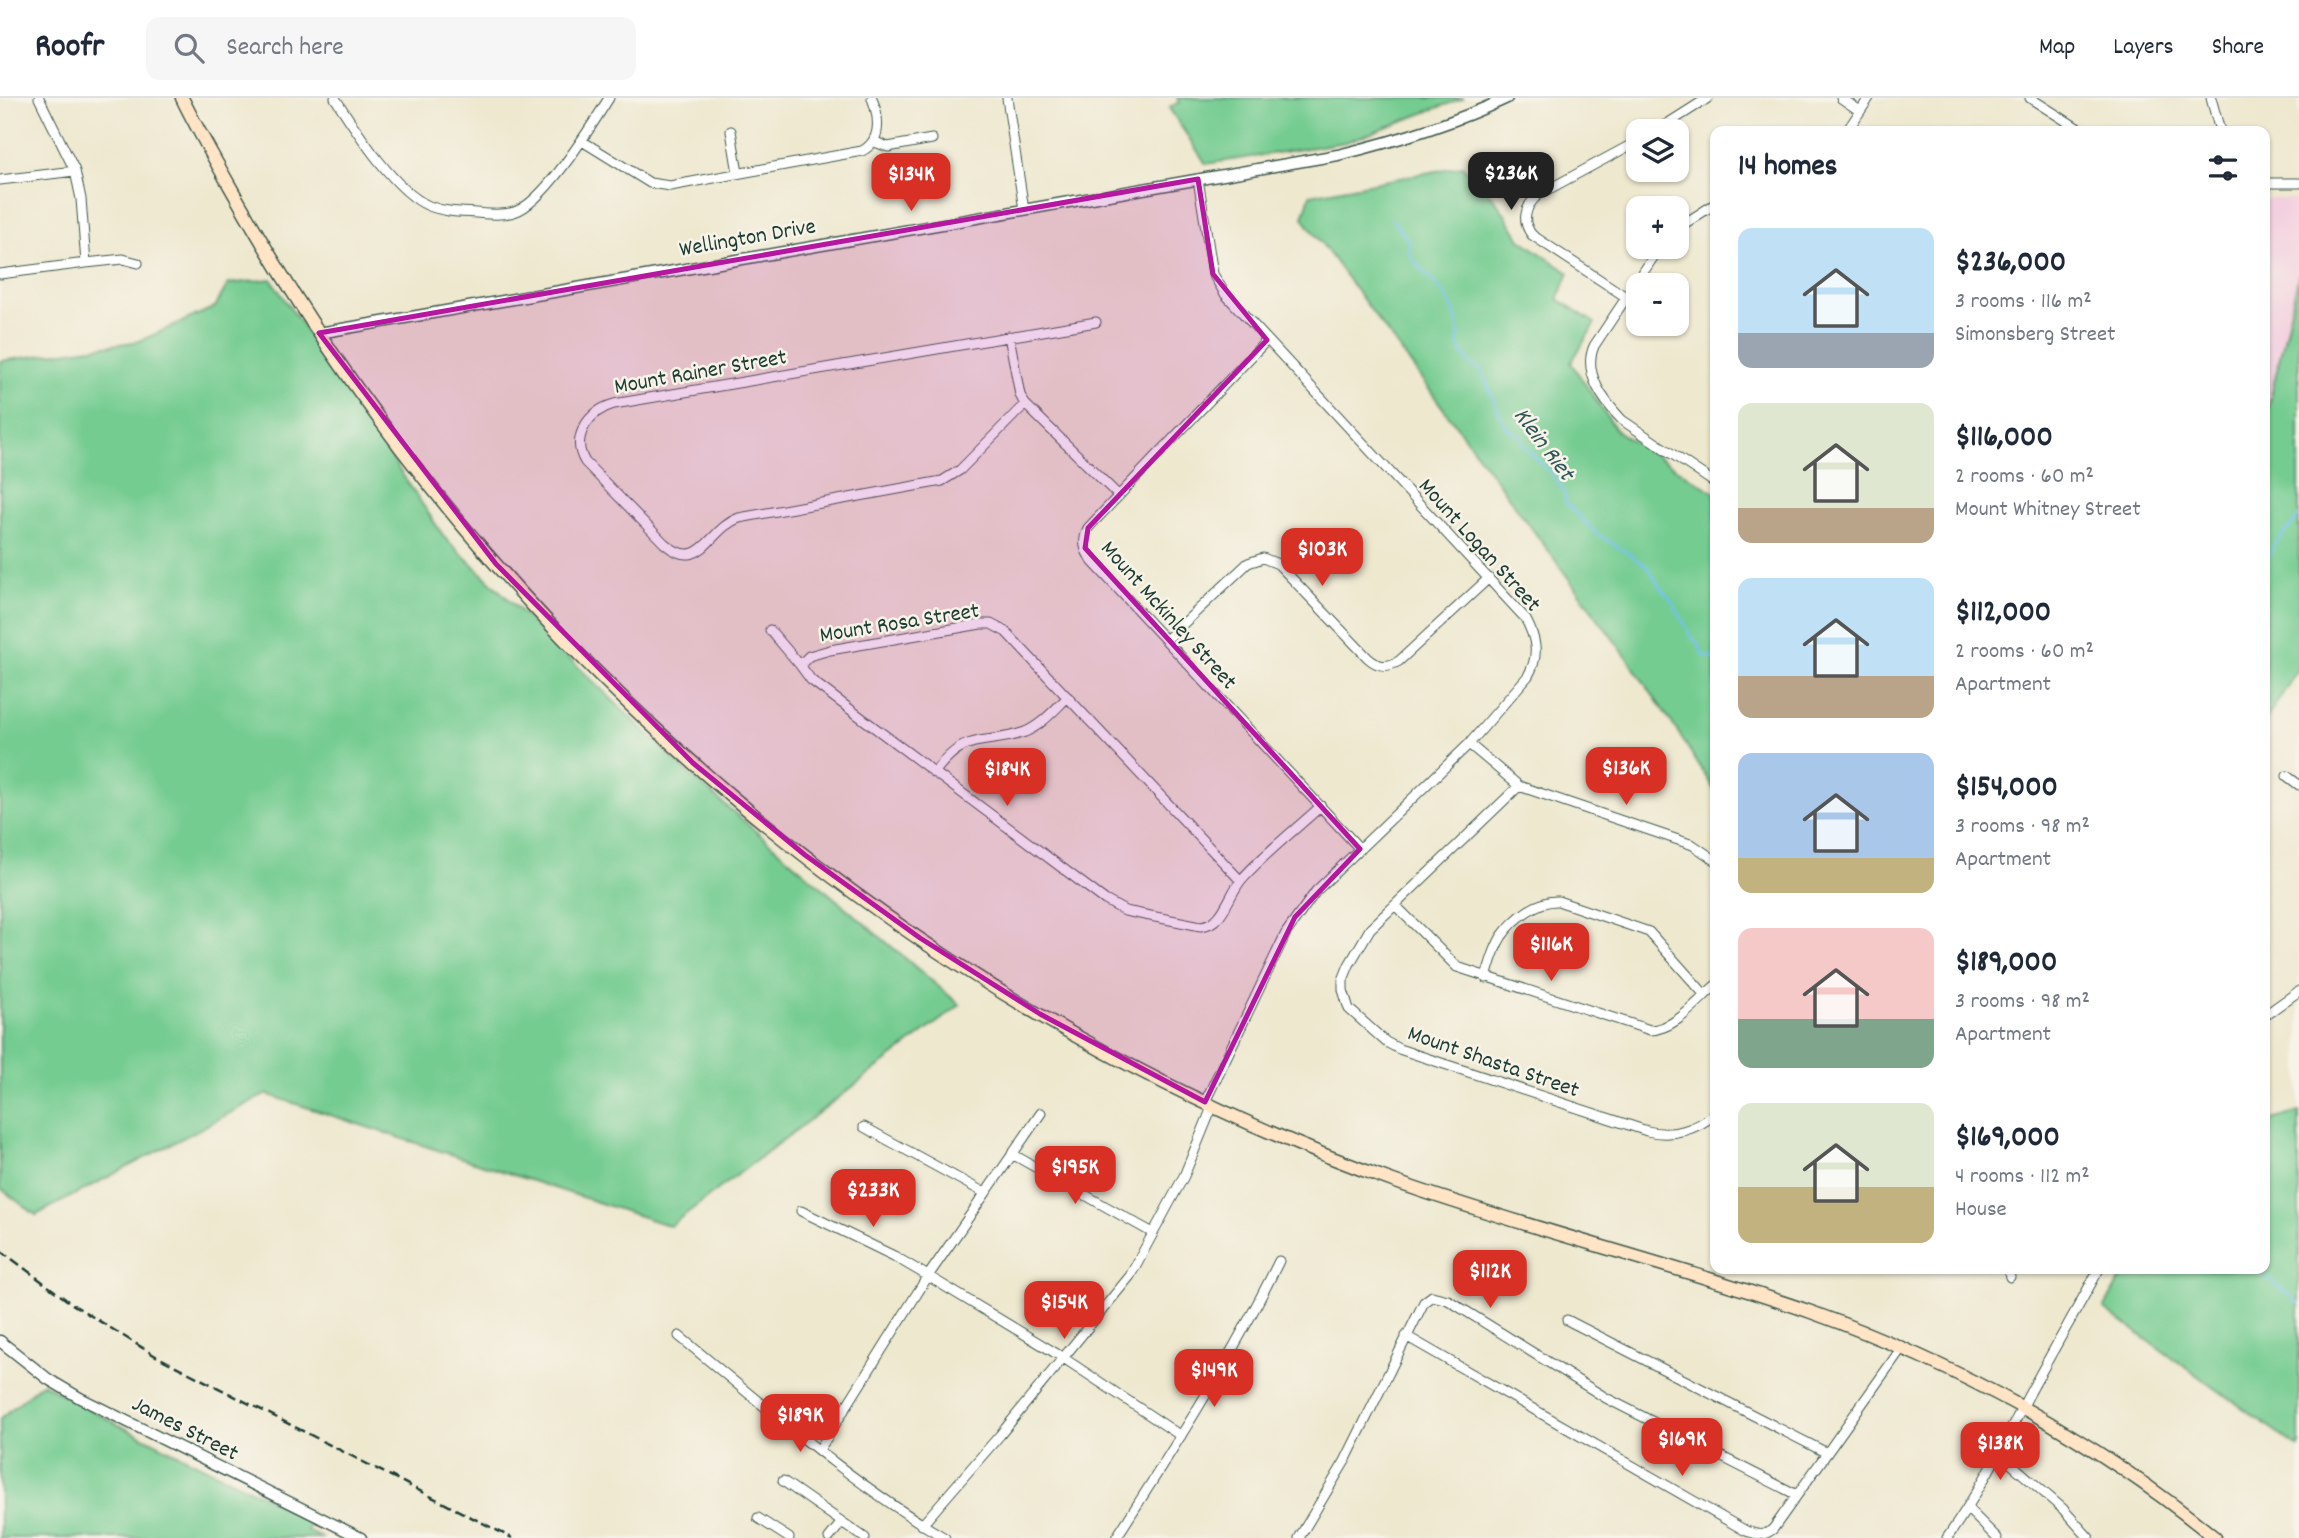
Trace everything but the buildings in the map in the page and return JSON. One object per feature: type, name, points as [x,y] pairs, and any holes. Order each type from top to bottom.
[{"type":"main road","points":[[182,98],[279,272],[319,333],[380,423],[485,552],[581,656],[693,763],[804,855],[920,938],[1040,1014],[1209,1103],[1331,1157],[1489,1214],[1811,1312],[1948,1370],[2022,1407],[2116,1465],[2215,1538]]},
{"type":"street","points":[[39,98],[75,171],[81,199],[86,263]]},
{"type":"street","points":[[335,98],[354,127],[413,197],[448,211],[506,213],[520,210],[546,186],[582,141],[609,98]]},
{"type":"street","points":[[582,141],[654,185],[670,186],[866,149],[875,142],[878,130],[872,98]]},
{"type":"street","points":[[1007,98],[1024,210]]},
{"type":"street","name":"Wellington Drive","points":[[319,333],[1338,155],[1443,125],[1507,98]]},
{"type":"street","points":[[1675,119],[1708,98]]},
{"type":"street","points":[[1841,98],[1860,111]]},
{"type":"street","points":[[1850,126],[1869,98]]},
{"type":"street","points":[[2029,98],[2074,126]]},
{"type":"street","points":[[2211,98],[2219,126]]},
{"type":"street","points":[[731,131],[737,173]]},
{"type":"street","points":[[875,142],[888,146],[932,139]]},
{"type":"street","points":[[1626,147],[1538,195],[1528,206],[1525,219],[1527,228],[1532,235],[1626,296],[1591,354],[1592,376],[1622,421],[1710,480]]},
{"type":"street","points":[[0,180],[75,171]]},
{"type":"street","name":"Mount Logan Street","points":[[922,1525],[1000,1435],[1130,1276],[1184,1176],[1209,1103],[1295,916],[1315,891],[1469,744],[1528,676],[1534,664],[1536,642],[1525,618],[1225,294],[1213,274],[1198,179]]},
{"type":"street","points":[[2270,183],[2299,183]]},
{"type":"street","points":[[1689,221],[1710,207]]},
{"type":"street","points":[[0,274],[123,259],[138,263]]},
{"type":"street","name":"Mount Rainer Street","points":[[1025,404],[969,462],[948,478],[930,484],[739,518],[727,524],[698,551],[686,555],[677,554],[664,543],[580,455],[579,442],[586,422],[597,410],[614,404],[1096,322]]},
{"type":"street","points":[[1009,336],[1020,395],[1025,404],[1119,496]]},
{"type":"street","name":"Mount Mckinley Street","points":[[1267,340],[1088,528],[1084,540],[1087,554],[1360,849]]},
{"type":"street","points":[[1166,639],[1248,563],[1263,558],[1278,564],[1368,658],[1374,663],[1388,666],[1399,661],[1489,578]]},
{"type":"street","name":"Mount Rosa Street","points":[[1240,880],[1006,632],[991,624],[830,650],[809,656],[800,665],[811,680],[1105,900],[1125,911],[1206,926],[1219,917],[1240,880],[1321,806]]},
{"type":"street","points":[[770,630],[800,665]]},
{"type":"street","points":[[934,773],[944,759],[958,747],[1027,731],[1039,724],[1068,697]]},
{"type":"street","points":[[1469,744],[1519,786],[1693,845],[1710,855]]},
{"type":"street","points":[[2287,776],[2299,785]]},
{"type":"street","name":"Mount Shasta Street","points":[[1519,786],[1362,940],[1343,980],[1349,1009],[1386,1042],[1399,1049],[1647,1131],[1661,1133],[1684,1130],[1710,1118]]},
{"type":"street","points":[[1486,978],[1496,948],[1510,927],[1538,904],[1558,901],[1645,929],[1705,995]]},
{"type":"street","points":[[1395,905],[1457,967],[1650,1030],[1658,1030],[1674,1023],[1710,990]]},
{"type":"street","points":[[2270,1012],[2299,991]]},
{"type":"street","points":[[819,1450],[928,1276],[1041,1113]]},
{"type":"street","points":[[864,1127],[985,1193]]},
{"type":"street","points":[[1012,1154],[1153,1233]]},
{"type":"street","points":[[801,1211],[894,1256],[928,1276],[1062,1357],[1181,1436]]},
{"type":"street","points":[[1116,1538],[1181,1436],[1255,1309],[1279,1261]]},
{"type":"street","points":[[1947,1538],[2000,1454],[2022,1407],[2096,1274]]},
{"type":"street","points":[[1299,1538],[1345,1461],[1424,1302],[1432,1296],[1448,1300],[1606,1398],[1797,1495]]},
{"type":"street","points":[[1567,1320],[1827,1453]]},
{"type":"street","points":[[679,1336],[819,1450],[922,1525],[945,1538]]},
{"type":"street","points":[[1406,1336],[1746,1531],[1765,1535],[1773,1529],[1900,1349]]},
{"type":"street","name":"James Street","points":[[0,1341],[48,1379],[80,1398],[361,1538]]},
{"type":"street","points":[[2000,1454],[2063,1509],[2089,1538]]},
{"type":"street","points":[[783,1481],[865,1538]]},
{"type":"street","points":[[1968,1508],[1997,1538]]},
{"type":"street","points":[[758,1518],[789,1538]]},
{"type":"street","points":[[829,1538],[842,1522]]},
{"type":"highlighted area","points":[[1198,179],[1213,274],[1267,340],[1088,528],[1085,548],[1360,849],[1295,917],[1205,1102],[1040,1014],[920,938],[805,855],[693,763],[496,564],[319,333]]},
{"type":"shaded area","points":[[2270,199],[2299,199],[2299,274],[2270,400]]},
{"type":"green space","points":[[1177,98],[1464,98],[1346,142],[1206,164],[1169,108],[1179,102]]},
{"type":"green space","points":[[1462,166],[1498,203],[1520,239],[1569,273],[1558,299],[1595,323],[1571,363],[1617,431],[1710,490],[1710,783],[1625,655],[1303,218],[1310,195]]},
{"type":"green space","points":[[2299,274],[2299,668],[2270,713],[2270,400]]},
{"type":"green space","points":[[271,279],[445,538],[690,775],[960,1005],[670,1226],[266,1094],[36,1215],[0,1188],[0,361],[140,341],[215,307],[228,284]]},
{"type":"green space","points":[[2299,1112],[2299,1448],[2104,1309],[2122,1274],[2270,1274],[2270,1121]]},
{"type":"green space","points":[[42,1383],[117,1424],[312,1520],[307,1531],[323,1538],[0,1538],[0,1419]]},
{"type":"waterway","name":"Klein Riet","points":[[1392,219],[1409,242],[1410,257],[1437,285],[1452,307],[1459,331],[1458,345],[1470,364],[1481,370],[1505,426],[1521,437],[1524,446],[1555,477],[1564,492],[1566,503],[1597,534],[1649,568],[1672,601],[1692,638],[1699,644],[1702,654],[1710,657]]},
{"type":"waterway","points":[[2270,553],[2299,517]]},
{"type":"waterway","name":"Klein Riet","points":[[2262,1274],[2299,1303]]},
{"type":"railway","points":[[0,1250],[72,1304],[154,1355],[512,1538]]}]
